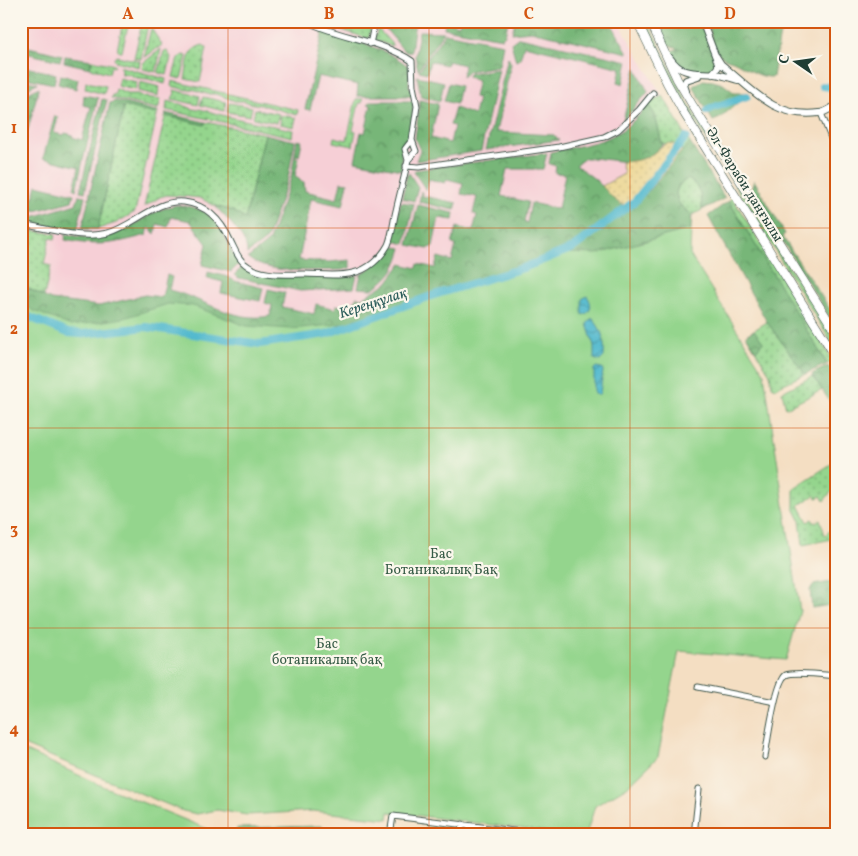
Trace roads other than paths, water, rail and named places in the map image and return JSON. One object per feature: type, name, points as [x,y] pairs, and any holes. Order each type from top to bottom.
[{"type":"main road","name":"Әл-Фараби даңғылы","points":[[637,21],[667,83],[686,116],[837,359]]},
{"type":"main road","name":"Әл-Фараби даңғылы","points":[[650,21],[692,106],[837,334]]},
{"type":"street","points":[[306,21],[406,57],[412,62],[413,86],[417,106],[412,140],[416,151],[407,163]]},
{"type":"street","points":[[370,44],[375,21]]},
{"type":"street","points":[[702,21],[706,36],[721,64],[771,105],[795,113],[821,113],[837,105]]},
{"type":"street","points":[[661,45],[678,68],[689,72],[716,72],[742,81]]},
{"type":"street","points":[[716,56],[716,72]]},
{"type":"street","points":[[692,106],[684,82],[691,77],[716,72]]},
{"type":"street","points":[[407,163],[419,167],[552,148],[604,137],[618,130],[639,110],[653,92]]},
{"type":"street","points":[[821,113],[837,148]]},
{"type":"street","points":[[21,224],[79,234],[97,234],[114,231],[166,204],[184,202],[201,208],[214,216],[227,232],[242,261],[251,268],[270,273],[352,274],[369,266],[389,243],[407,163],[405,149],[412,140]]},
{"type":"street","points":[[765,758],[775,702],[784,675],[792,673],[837,676]]},
{"type":"street","points":[[698,687],[775,702]]},
{"type":"street","points":[[694,835],[699,789]]},
{"type":"street","points":[[390,835],[393,816],[546,835]]},
{"type":"street","points":[[459,835],[463,824]]},
{"type":"street","points":[[493,835],[495,828]]},
{"type":"water","points":[[587,296],[591,307],[589,312],[583,315],[582,299]]},
{"type":"water","points":[[592,318],[599,327],[604,341],[604,357],[600,361],[594,359],[594,346],[587,324]]},
{"type":"water","points":[[596,367],[602,368],[603,371],[600,393],[598,395],[594,393],[594,369]]},
{"type":"waterway","name":"Кереңқұлақ","points":[[823,86],[837,88]]},
{"type":"waterway","name":"Кереңқұлақ","points":[[707,111],[747,96]]},
{"type":"waterway","name":"Кереңқұлақ","points":[[21,310],[29,317],[68,333],[83,334],[146,327],[260,344],[326,334],[434,295],[523,268],[573,248],[635,201],[686,137]]},
{"type":"park label","name":"Бас Ботаникалық Бақ","points":[[441,562]]},
{"type":"park label","name":"Бас ботаникалық бақ","points":[[327,652]]}]
